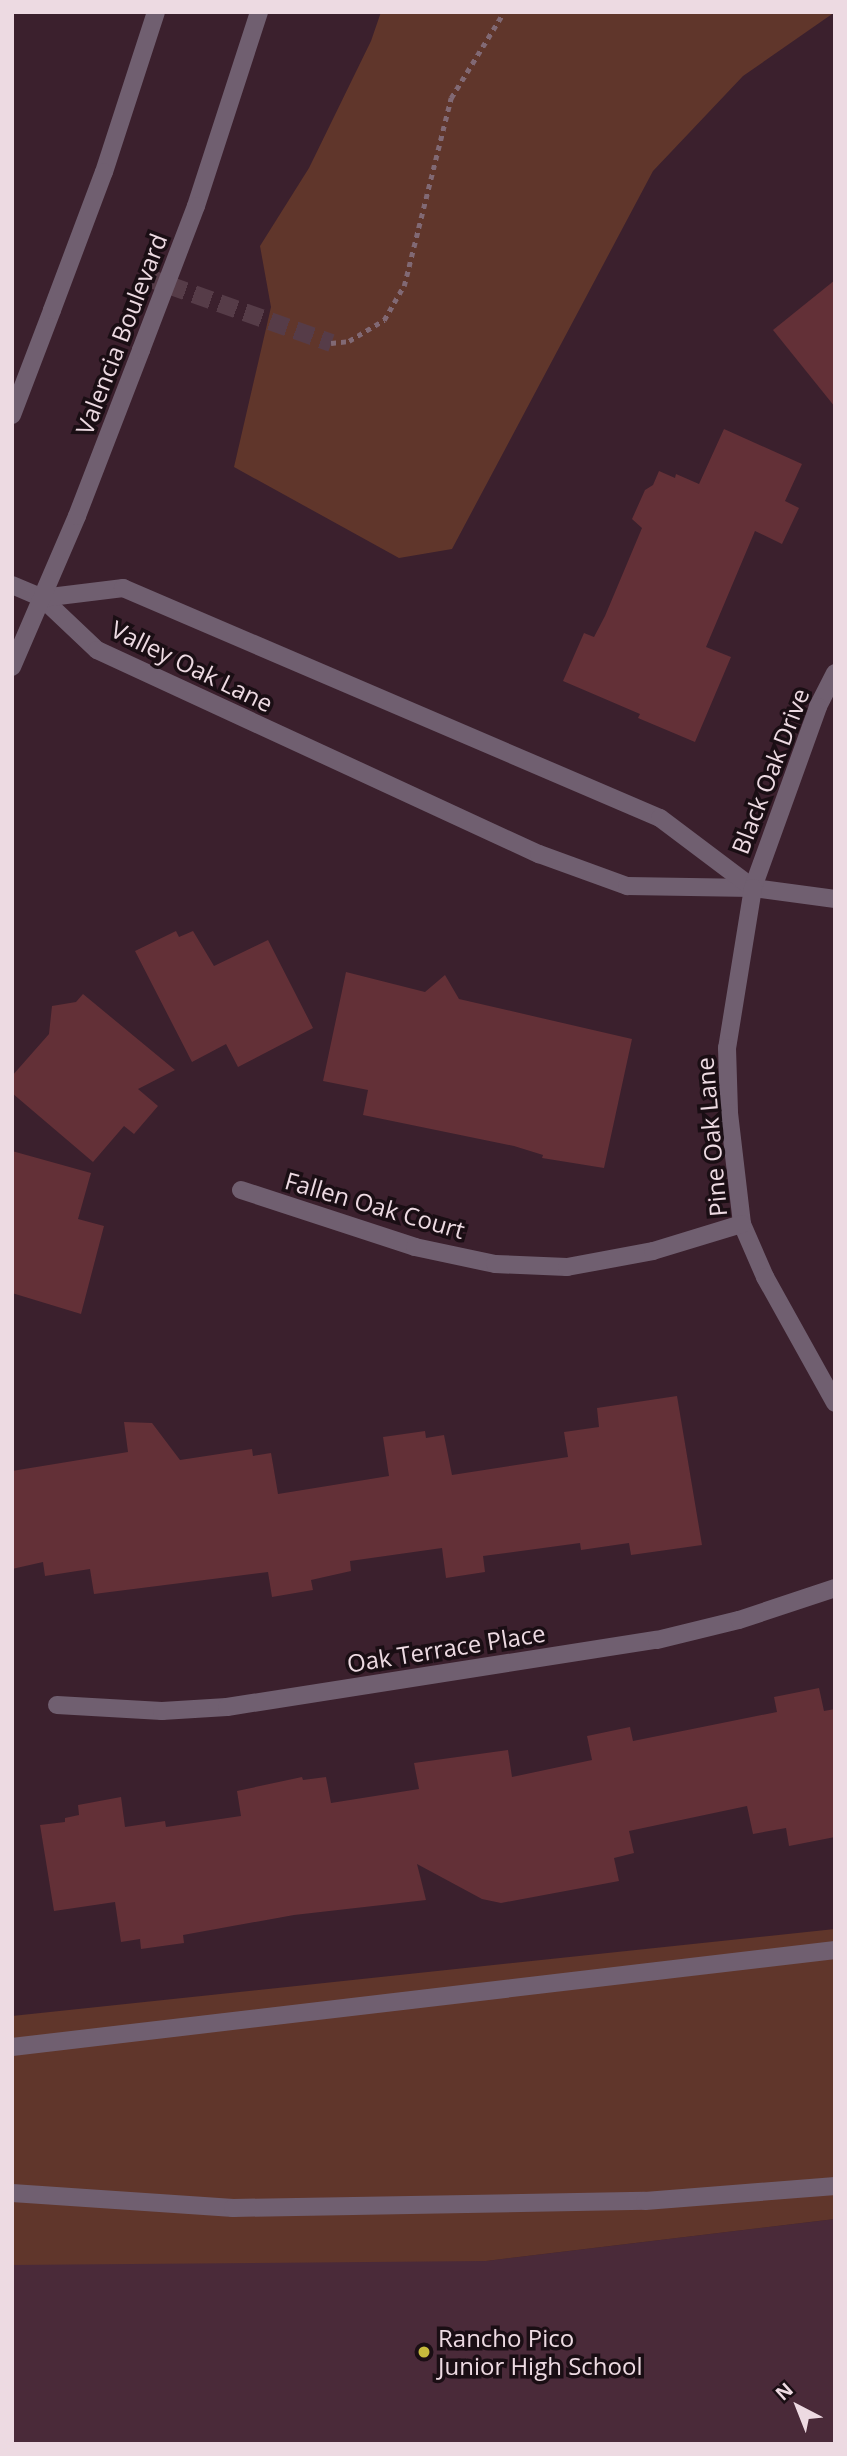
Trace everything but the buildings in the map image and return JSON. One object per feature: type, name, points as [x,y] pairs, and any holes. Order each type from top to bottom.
[{"type":"street","points":[[12,415],[104,172],[156,12]]},
{"type":"street","name":"Valencia Boulevard","points":[[12,667],[77,516],[196,206],[259,12]]},
{"type":"street","points":[[12,585],[42,598]]},
{"type":"street","name":"Valley Oak Lane","points":[[42,598],[123,588],[660,818],[753,888]]},
{"type":"street","name":"Valley Oak Lane","points":[[42,598],[97,650],[539,854],[627,886],[753,888],[835,899]]},
{"type":"street","name":"Black Oak Drive","points":[[753,888],[818,707],[835,673]]},
{"type":"street","name":"Pine Oak Lane","points":[[753,888],[727,1048],[729,1113],[742,1224],[765,1277],[835,1403]]},
{"type":"street","name":"Fallen Oak Court","points":[[242,1191],[415,1247],[495,1264],[567,1266],[653,1251],[742,1224]]},
{"type":"street","name":"Oak Terrace Place","points":[[57,1705],[162,1711],[227,1707],[657,1640],[738,1620],[835,1588]]},
{"type":"street","points":[[12,2048],[835,1950]]},
{"type":"street","points":[[12,2193],[233,2208],[645,2201],[835,2186]]},
{"type":"path","points":[[331,343],[349,341],[384,320],[404,285],[451,98],[504,12]]},
{"type":"shaded area","points":[[381,12],[835,12],[743,76],[653,171],[452,549],[399,558],[234,467],[271,307],[260,246],[309,168],[371,41]]},
{"type":"shaded area","points":[[835,1929],[835,2219],[486,2261],[12,2265],[12,2016]]},
{"type":"shaded area","name":"Rancho Pico Junior High School","points":[[835,2219],[835,2444],[12,2444],[12,2261],[486,2261]]},
{"type":"tunnel","points":[[143,276],[331,343]]},
{"type":"place","name":"Rancho Pico Junior High School","points":[[424,2352]]}]
